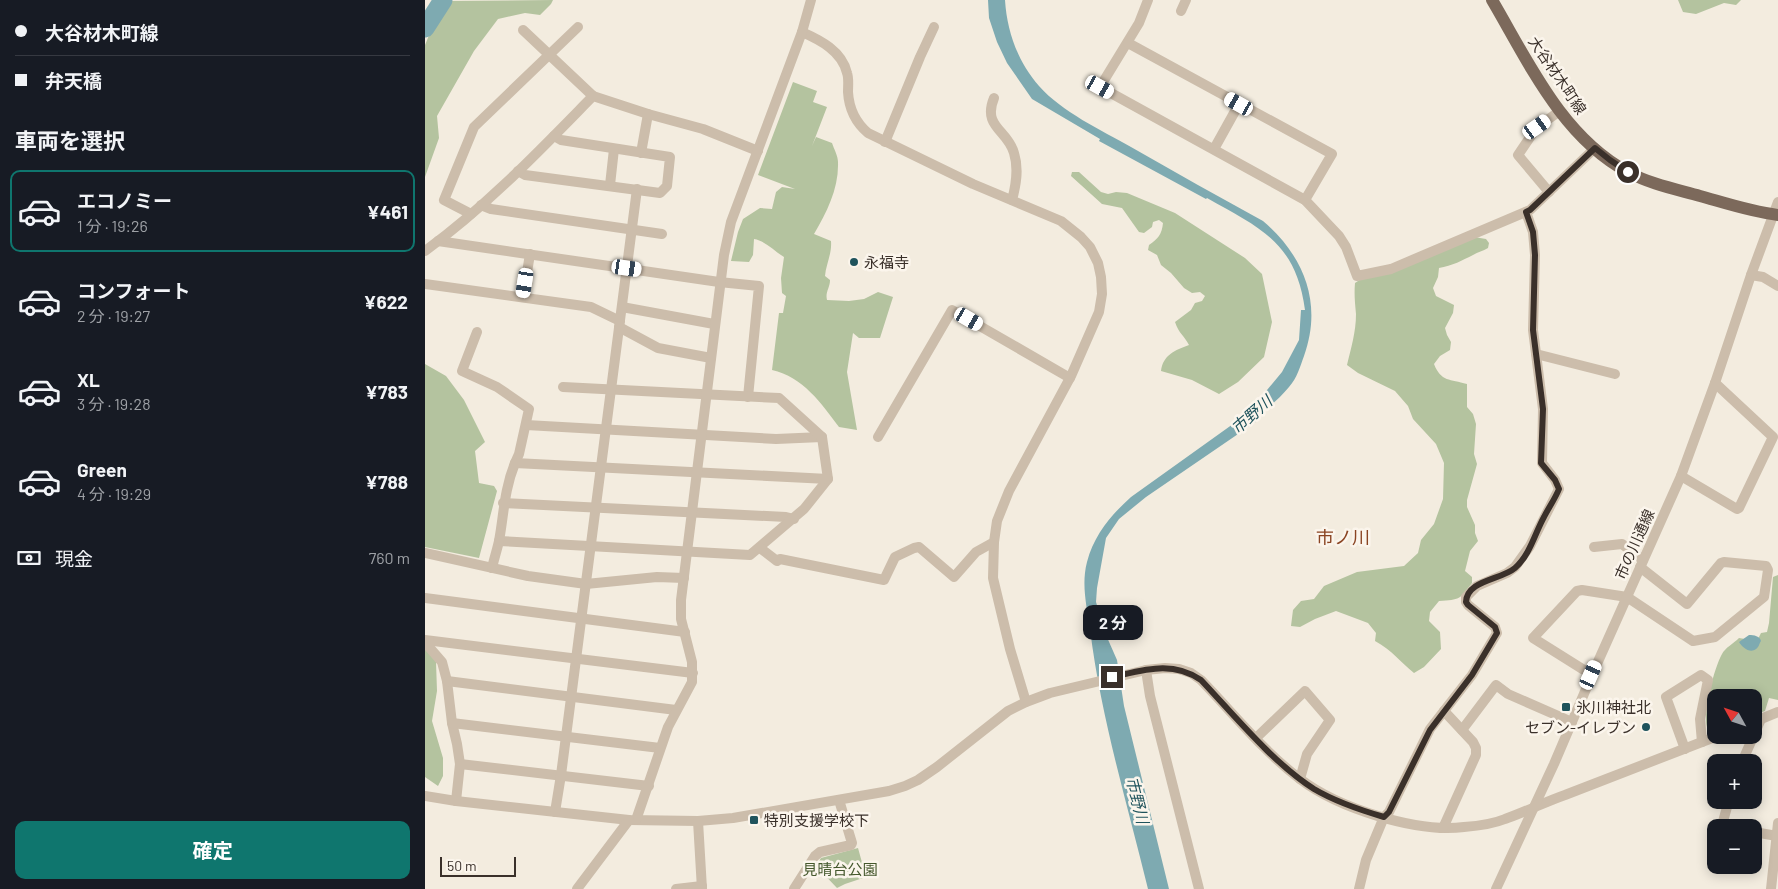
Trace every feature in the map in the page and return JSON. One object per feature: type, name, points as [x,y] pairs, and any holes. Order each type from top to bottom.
[{"type":"main road","name":"大谷材木町線","points":[[1492,0],[1560,111],[1595,148],[1610,160],[1628,172],[1656,184],[1722,202],[1777,210]]},
{"type":"street","points":[[577,889],[633,820],[649,786],[660,748],[676,710],[692,682],[693,673],[681,612],[719,282],[731,222],[802,32],[811,0]]},
{"type":"street","points":[[1148,0],[1139,23],[1100,87],[1305,200],[1339,236],[1346,247],[1357,276],[1391,269],[1526,212],[1595,148]]},
{"type":"street","points":[[1181,11],[1186,0]]},
{"type":"street","points":[[885,142],[934,27]]},
{"type":"street","points":[[471,214],[444,200],[474,126],[578,28]]},
{"type":"street","points":[[523,30],[593,96],[703,129],[759,151]]},
{"type":"street","points":[[802,32],[828,46],[839,58],[847,73],[849,103],[855,119],[868,133],[973,184],[1061,221],[1081,236],[1090,247],[1098,263],[1102,294],[1099,312],[1070,378],[1009,491],[997,521],[994,542],[993,578],[1010,649],[1026,702]]},
{"type":"street","points":[[1127,43],[1332,154],[1305,200]]},
{"type":"street","points":[[425,251],[471,214],[518,171],[593,96]]},
{"type":"street","points":[[994,98],[990,114],[993,122],[1014,152],[1017,178],[1012,200]]},
{"type":"street","points":[[1214,149],[1239,104]]},
{"type":"street","points":[[1549,192],[1518,155],[1537,127],[1560,111]]},
{"type":"street","points":[[641,153],[648,114]]},
{"type":"street","points":[[518,171],[525,175],[660,193],[667,186],[670,157],[561,140],[554,136]]},
{"type":"street","points":[[609,185],[614,149]]},
{"type":"street","points":[[555,812],[577,658],[637,189]]},
{"type":"street","points":[[481,205],[491,209],[662,234]]},
{"type":"street","name":"市の川通線","points":[[1496,889],[1535,806],[1591,675],[1681,476],[1715,383],[1751,275],[1777,210]]},
{"type":"street","points":[[1359,889],[1366,860],[1384,817],[1389,812],[1430,730],[1472,675],[1497,633],[1495,627],[1468,605],[1466,597],[1477,586],[1515,568],[1530,546],[1559,489],[1555,480],[1541,463],[1543,409],[1533,330],[1535,255],[1533,232],[1526,212]]},
{"type":"street","points":[[438,241],[719,282],[759,286],[748,397]]},
{"type":"street","points":[[523,297],[530,254]]},
{"type":"street","points":[[1751,275],[1763,277],[1778,286]]},
{"type":"street","points":[[425,284],[591,306],[658,348],[711,358]]},
{"type":"street","points":[[622,307],[714,324]]},
{"type":"street","points":[[878,437],[952,310],[1070,378]]},
{"type":"street","points":[[477,332],[461,371],[497,387],[529,409],[519,454],[509,478],[503,503],[499,541],[492,568]]},
{"type":"street","points":[[1536,354],[1615,374]]},
{"type":"street","points":[[1681,476],[1737,509],[1773,437],[1715,383]]},
{"type":"street","points":[[499,541],[751,555],[794,519],[828,479],[822,437],[779,398],[563,387]]},
{"type":"street","points":[[526,425],[776,439],[822,437]]},
{"type":"street","points":[[515,463],[828,479]]},
{"type":"street","points":[[503,503],[786,516],[794,519]]},
{"type":"street","points":[[760,548],[777,561],[780,559],[884,580],[895,557],[913,548],[919,547],[954,577],[976,552],[994,542]]},
{"type":"street","points":[[1591,675],[1533,638],[1577,591],[1582,590],[1627,597],[1693,641],[1715,637],[1764,597],[1768,570],[1766,566],[1721,563],[1687,604],[1621,544],[1594,547]]},
{"type":"street","points":[[425,553],[528,576],[586,584],[657,577],[685,578]]},
{"type":"street","points":[[425,598],[685,632]]},
{"type":"street","points":[[456,802],[460,764],[451,723],[447,681],[442,662],[429,647],[427,640],[693,673]]},
{"type":"street","points":[[425,796],[456,802],[633,820],[698,821],[743,816],[839,800],[889,791],[918,780],[1008,711],[1026,702],[1078,685],[1146,670],[1165,668],[1179,669],[1191,673],[1201,680],[1279,762],[1300,779],[1335,800],[1384,817],[1420,826],[1464,828],[1504,820],[1535,806],[1707,740]]},
{"type":"street","points":[[1146,670],[1150,696],[1199,889]]},
{"type":"street","points":[[1685,749],[1666,697],[1701,675],[1708,680],[1700,719],[1702,742]]},
{"type":"street","points":[[447,681],[676,710]]},
{"type":"street","points":[[1461,730],[1496,685],[1509,694],[1572,722]]},
{"type":"street","points":[[1256,738],[1305,691],[1330,720],[1307,754],[1300,779]]},
{"type":"street","points":[[1443,828],[1476,755],[1473,742],[1444,711]]},
{"type":"street","points":[[1763,719],[1778,712]]},
{"type":"street","points":[[451,723],[660,748]]},
{"type":"street","points":[[460,764],[649,786]]},
{"type":"street","points":[[794,889],[815,856],[820,852],[851,845],[839,800]]},
{"type":"street","points":[[676,889],[702,888],[698,821]]},
{"type":"street","points":[[1771,889],[1778,823]]},
{"type":"street","points":[[1762,833],[1777,836]]},
{"type":"green space","points":[[553,0],[540,15],[525,13],[498,19],[474,51],[437,116],[439,138],[425,177],[425,45],[432,28],[448,1]]},
{"type":"green space","points":[[1678,0],[1741,0],[1736,5],[1724,3],[1696,14],[1683,12]]},
{"type":"green space","points":[[793,82],[817,91],[813,102],[827,107],[812,146],[816,137],[832,143],[838,160],[837,181],[828,208],[814,234],[831,241],[831,250],[825,276],[830,280],[827,300],[849,301],[864,299],[878,292],[893,297],[880,338],[859,338],[853,333],[847,372],[857,430],[839,427],[818,400],[802,385],[783,373],[772,370],[779,313],[783,313],[786,296],[782,293],[781,278],[784,257],[766,244],[754,239],[753,255],[749,262],[731,261],[743,219],[760,208],[772,209],[776,192],[782,187],[795,189],[758,175]]},
{"type":"green space","points":[[1072,172],[1079,172],[1101,192],[1108,194],[1116,192],[1127,193],[1175,213],[1245,258],[1262,274],[1272,322],[1264,357],[1238,382],[1219,394],[1192,380],[1161,371],[1167,357],[1189,345],[1175,322],[1191,310],[1195,303],[1202,301],[1205,296],[1200,292],[1192,293],[1184,288],[1161,265],[1157,255],[1148,250],[1149,245],[1161,233],[1163,223],[1159,220],[1153,222],[1152,227],[1144,233],[1139,232],[1122,208],[1102,204],[1071,176]]},
{"type":"green space","points":[[1474,237],[1486,239],[1489,243],[1488,248],[1457,263],[1439,268],[1438,277],[1433,288],[1436,296],[1454,305],[1453,313],[1445,328],[1451,342],[1450,350],[1440,356],[1434,364],[1443,377],[1467,384],[1467,407],[1473,414],[1476,424],[1474,454],[1477,464],[1467,500],[1467,507],[1475,525],[1478,541],[1470,551],[1465,571],[1472,577],[1472,583],[1459,598],[1439,601],[1430,612],[1429,621],[1440,632],[1441,649],[1424,667],[1414,673],[1391,652],[1375,641],[1376,633],[1368,623],[1336,611],[1300,627],[1291,626],[1293,610],[1301,601],[1314,599],[1324,586],[1357,572],[1404,566],[1418,553],[1421,540],[1434,524],[1443,499],[1444,463],[1436,444],[1413,419],[1408,406],[1395,391],[1358,373],[1347,365],[1355,327],[1355,283],[1361,279]]},
{"type":"green space","points":[[425,364],[446,376],[464,400],[485,442],[475,451],[479,483],[494,486],[497,491],[479,558],[425,547]]},
{"type":"green space","points":[[1778,575],[1778,700],[1769,698],[1765,711],[1763,712],[1763,689],[1711,689],[1719,661],[1725,650],[1739,638],[1757,641],[1761,633],[1767,632],[1773,577]]},
{"type":"green space","points":[[425,643],[436,662],[437,691],[432,721],[443,758],[443,776],[438,786],[425,777]]},
{"type":"green space","name":"見晴台公園","points":[[858,848],[866,877],[837,888],[816,866],[821,858]]},
{"type":"water","name":"市野川","points":[[988,0],[1005,0],[1008,24],[1015,46],[1025,67],[1048,95],[1082,120],[1263,221],[1289,249],[1299,265],[1310,299],[1309,336],[1300,368],[1289,387],[1258,416],[1260,419],[1146,497],[1119,519],[1106,538],[1096,602],[1106,635],[1117,660],[1124,706],[1169,889],[1148,889],[1123,792],[1095,662],[1085,596],[1087,562],[1094,543],[1104,526],[1131,497],[1254,409],[1253,407],[1282,372],[1299,340],[1301,310],[1305,310],[1300,287],[1293,268],[1273,240],[1259,229],[1207,198],[1099,141],[1100,139],[1032,99],[1007,63],[997,42],[989,18]]},
{"type":"water","points":[[1749,635],[1758,637],[1761,641],[1758,647],[1751,651],[1739,642]]},
{"type":"waterway","points":[[425,28],[443,0]]},
{"type":"place","name":"永福寺","points":[[854,262]]},
{"type":"place","name":"氷川神社北","points":[[1566,707]]},
{"type":"place","name":"セブン-イレブン","points":[[1646,727]]},
{"type":"place","name":"特別支援学校下","points":[[754,820]]},
{"type":"district","name":"市ノ川","points":[[1343,537]]},
{"type":"route","points":[[1112,677],[1165,668],[1179,669],[1191,673],[1201,680],[1279,762],[1300,779],[1335,800],[1384,817],[1389,812],[1430,730],[1472,675],[1497,633],[1495,627],[1468,605],[1466,597],[1477,586],[1515,568],[1523,559],[1559,489],[1555,480],[1541,463],[1543,409],[1533,330],[1535,255],[1533,232],[1526,212],[1595,148],[1628,172]]}]
